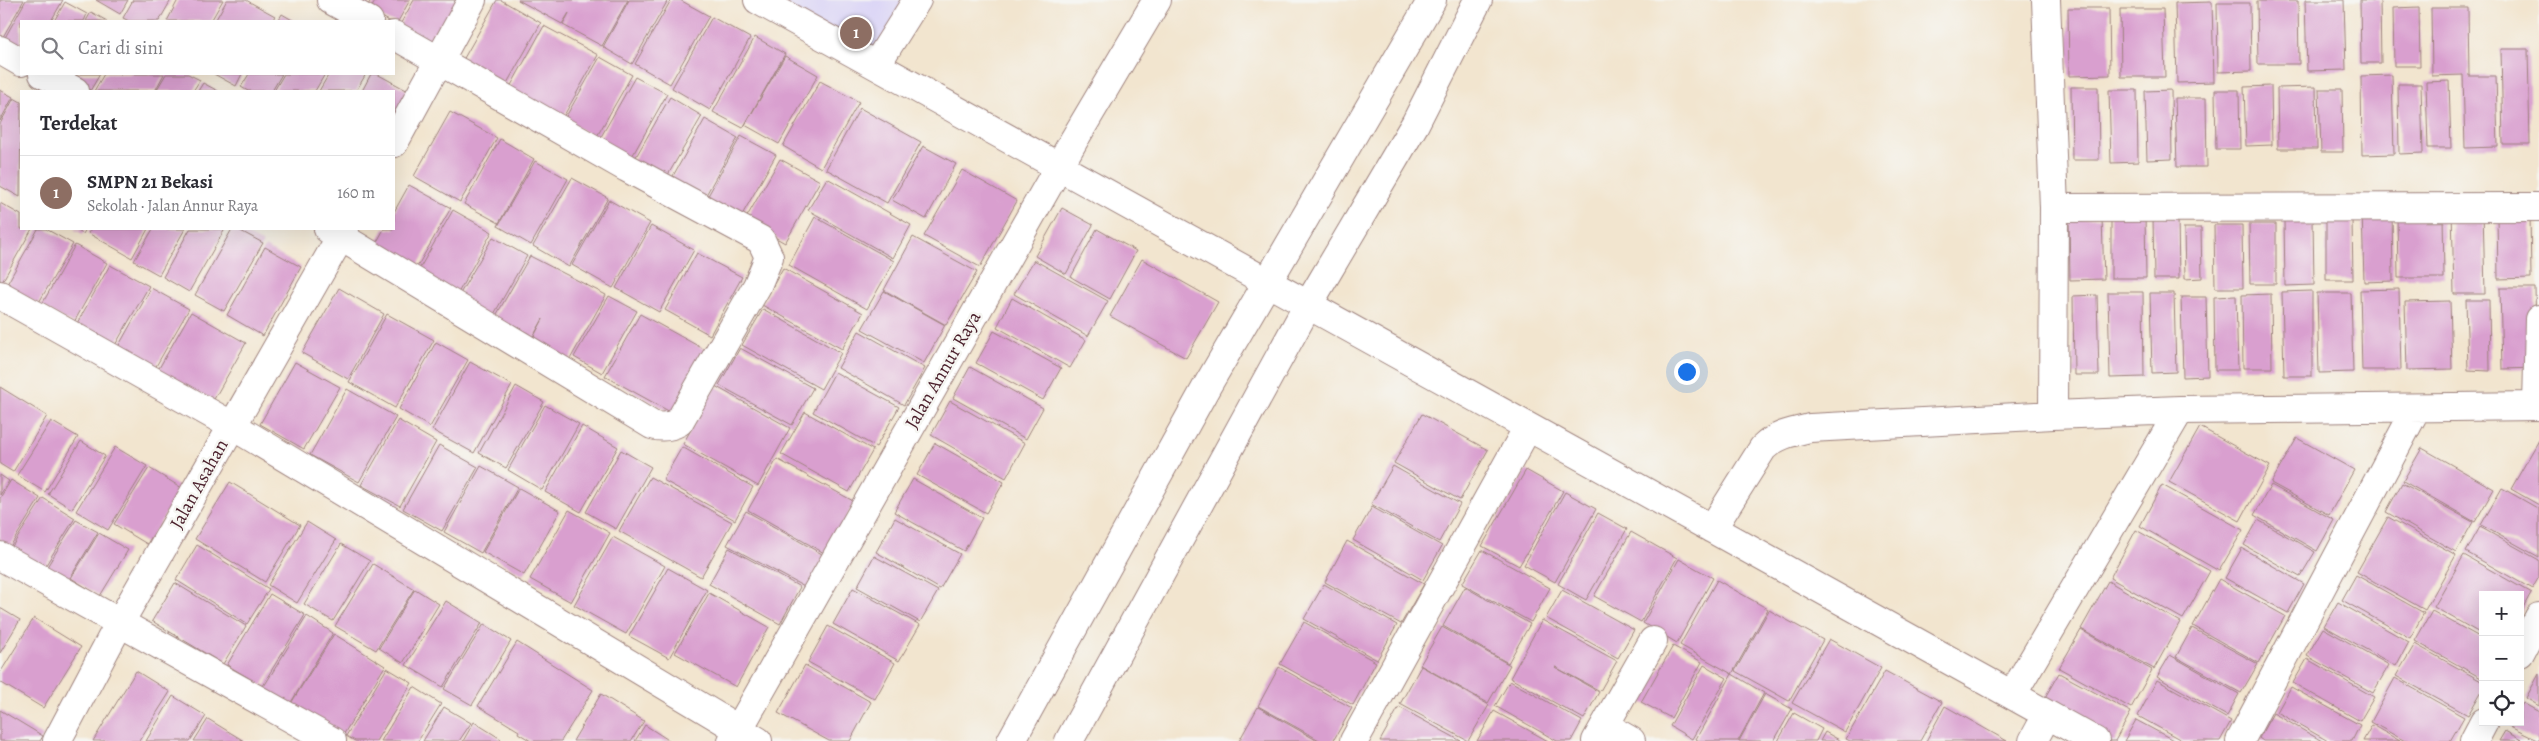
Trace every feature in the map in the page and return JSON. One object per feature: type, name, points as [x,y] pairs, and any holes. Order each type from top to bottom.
[{"type":"street","points":[[331,0],[367,20]]},
{"type":"street","points":[[395,141],[472,0]]},
{"type":"street","points":[[758,0],[2095,741]]},
{"type":"street","points":[[876,65],[917,0]]},
{"type":"street","name":"Jalan Annur Raya","points":[[743,737],[1059,166],[1157,0]]},
{"type":"street","points":[[1011,741],[1266,282],[1432,0]]},
{"type":"street","points":[[1069,741],[1308,305],[1415,124],[1478,0]]},
{"type":"street","points":[[2046,0],[2054,208],[2053,415]]},
{"type":"street","points":[[338,231],[652,426],[659,428],[672,426],[679,422],[757,286],[769,257],[761,240],[636,173],[395,36]]},
{"type":"street","points":[[0,50],[20,61]]},
{"type":"street","points":[[45,75],[73,90]]},
{"type":"street","points":[[2054,208],[2539,207]]},
{"type":"street","name":"Jalan Asahan","points":[[57,741],[119,624],[232,425],[338,231]]},
{"type":"street","points":[[0,295],[232,425],[743,737]]},
{"type":"street","points":[[1712,529],[1763,448],[1772,439],[1810,428],[2180,410],[2416,409],[2538,406],[2539,319]]},
{"type":"street","points":[[2240,741],[2416,409]]},
{"type":"street","points":[[2012,696],[2180,410]]},
{"type":"street","points":[[1354,741],[1528,427]]},
{"type":"street","points":[[0,556],[332,741]]},
{"type":"street","points":[[2524,645],[2539,617]]},
{"type":"street","points":[[1631,741],[1600,733],[1653,641]]},
{"type":"street","points":[[2033,741],[2047,715]]},
{"type":"street","points":[[2474,741],[2482,726]]},
{"type":"shaded area","points":[[758,0],[917,0],[876,65]]},
{"type":"building","points":[[0,0],[24,0],[0,42]]},
{"type":"building","points":[[26,0],[63,0],[52,20],[20,20],[20,53],[2,43]]},
{"type":"building","points":[[96,0],[128,0],[120,14]]},
{"type":"building","points":[[133,0],[171,0],[160,20],[127,20],[123,18]]},
{"type":"building","points":[[178,0],[223,0],[212,20],[168,20]]},
{"type":"building","points":[[227,0],[246,0],[275,16],[273,20],[216,20]]},
{"type":"building","points":[[343,0],[371,0],[364,12]]},
{"type":"building","points":[[376,0],[410,0],[396,25],[395,20],[387,20],[370,10]]},
{"type":"building","points":[[414,0],[463,0],[435,48],[398,28]]},
{"type":"building","points":[[497,0],[501,0],[541,23],[506,85],[463,60]]},
{"type":"building","points":[[518,0],[628,0],[602,46],[563,25],[569,13],[562,24]]},
{"type":"building","points":[[629,0],[668,0],[632,64],[603,47]]},
{"type":"building","points":[[671,0],[680,0],[709,16],[670,84],[635,64]]},
{"type":"building","points":[[2305,0],[2344,0],[2346,70],[2307,71]]},
{"type":"building","points":[[2360,0],[2380,0],[2381,63],[2361,63]]},
{"type":"building","points":[[2257,1],[2298,1],[2299,64],[2258,64]]},
{"type":"building","points":[[65,2],[87,14],[84,20],[55,20]]},
{"type":"building","points":[[2212,2],[2214,82],[2177,83],[2175,3]]},
{"type":"building","points":[[2217,3],[2250,3],[2251,71],[2218,72]]},
{"type":"building","points":[[2419,7],[2420,66],[2394,66],[2393,8]]},
{"type":"building","points":[[2068,8],[2109,8],[2110,75],[2069,76]]},
{"type":"building","points":[[2431,8],[2468,8],[2469,76],[2496,76],[2498,147],[2465,148],[2463,75],[2432,76]]},
{"type":"building","points":[[2120,9],[2163,9],[2165,77],[2121,77]]},
{"type":"building","points":[[91,12],[105,20],[87,20]]},
{"type":"building","points":[[282,14],[292,20],[279,20]]},
{"type":"building","points":[[712,17],[750,38],[710,110],[672,88]]},
{"type":"building","points":[[544,26],[598,55],[562,119],[509,89]]},
{"type":"building","points":[[755,37],[785,54],[743,128],[713,112]]},
{"type":"building","points":[[2501,49],[2528,49],[2530,144],[2503,144]]},
{"type":"building","points":[[785,56],[818,75],[779,144],[745,125]]},
{"type":"building","points":[[600,57],[632,75],[596,138],[564,120]]},
{"type":"building","points":[[57,75],[99,75],[91,90]]},
{"type":"building","points":[[103,75],[163,75],[156,90],[95,90]]},
{"type":"building","points":[[165,75],[190,75],[200,80],[194,90],[157,90]]},
{"type":"building","points":[[216,75],[242,75],[236,86]]},
{"type":"building","points":[[248,75],[281,75],[273,90],[246,90],[241,87]]},
{"type":"building","points":[[283,75],[324,75],[316,90],[275,90]]},
{"type":"building","points":[[328,75],[365,75],[357,90],[320,90]]},
{"type":"building","points":[[370,75],[379,75],[410,92],[395,119],[395,90],[363,90]]},
{"type":"building","points":[[2392,75],[2394,154],[2362,155],[2361,76]]},
{"type":"building","points":[[635,77],[667,94],[630,160],[598,142]]},
{"type":"building","points":[[820,81],[859,102],[821,168],[783,146]]},
{"type":"building","points":[[2449,81],[2451,148],[2428,148],[2426,82]]},
{"type":"building","points":[[203,83],[216,90],[199,90]]},
{"type":"building","points":[[2398,84],[2421,84],[2423,153],[2399,154]]},
{"type":"building","points":[[2271,86],[2272,145],[2246,146],[2244,87]]},
{"type":"building","points":[[2071,87],[2098,87],[2099,160],[2072,160]]},
{"type":"building","points":[[2316,87],[2317,149],[2278,149],[2277,88]]},
{"type":"building","points":[[2319,89],[2342,89],[2343,152],[2321,152]]},
{"type":"building","points":[[0,90],[13,97],[0,121]]},
{"type":"building","points":[[2109,90],[2137,90],[2138,162],[2111,163]]},
{"type":"building","points":[[2171,90],[2172,159],[2147,160],[2145,91]]},
{"type":"building","points":[[2215,90],[2239,90],[2240,149],[2216,149]]},
{"type":"building","points":[[670,97],[702,116],[665,180],[633,162]]},
{"type":"building","points":[[14,98],[20,101],[20,197],[0,186],[0,124]]},
{"type":"building","points":[[2175,98],[2206,98],[2207,167],[2177,167]]},
{"type":"building","points":[[860,108],[921,142],[887,203],[826,169]]},
{"type":"building","points":[[450,112],[497,138],[460,202],[414,176]]},
{"type":"building","points":[[705,119],[738,138],[702,202],[669,183]]},
{"type":"building","points":[[741,136],[776,155],[738,222],[704,203]]},
{"type":"building","points":[[500,139],[534,159],[499,223],[464,204]]},
{"type":"building","points":[[923,146],[956,164],[926,219],[892,200]]},
{"type":"building","points":[[780,159],[820,181],[785,243],[745,220]]},
{"type":"building","points":[[535,161],[568,179],[531,245],[498,226]]},
{"type":"building","points":[[962,170],[1017,201],[980,267],[924,236]]},
{"type":"building","points":[[572,178],[608,198],[569,267],[533,246]]},
{"type":"building","points":[[827,178],[911,225],[893,258],[808,210]]},
{"type":"building","points":[[409,185],[451,208],[413,274],[372,251],[383,230],[395,230],[395,210]]},
{"type":"building","points":[[609,200],[650,223],[613,288],[572,265]]},
{"type":"building","points":[[0,203],[20,214],[20,230],[31,230],[2,282],[0,281]]},
{"type":"building","points":[[1062,208],[1093,225],[1066,274],[1035,256]]},
{"type":"building","points":[[2483,209],[2485,294],[2454,294],[2452,210]]},
{"type":"building","points":[[453,210],[492,232],[453,302],[413,280]]},
{"type":"building","points":[[2362,210],[2392,210],[2393,281],[2364,282]]},
{"type":"building","points":[[2443,213],[2444,278],[2398,278],[2397,214]]},
{"type":"building","points":[[2145,214],[2146,278],[2111,278],[2111,215]]},
{"type":"building","points":[[2530,214],[2531,278],[2498,279],[2497,215]]},
{"type":"building","points":[[815,217],[894,261],[867,309],[789,265]]},
{"type":"building","points":[[2153,217],[2178,217],[2179,279],[2154,279]]},
{"type":"building","points":[[2102,218],[2104,279],[2070,280],[2069,219]]},
{"type":"building","points":[[2313,218],[2314,285],[2285,286],[2284,219]]},
{"type":"building","points":[[2326,219],[2352,219],[2353,280],[2326,280]]},
{"type":"building","points":[[2249,224],[2276,224],[2276,284],[2250,284]]},
{"type":"building","points":[[2214,225],[2242,225],[2243,288],[2215,288]]},
{"type":"building","points":[[651,226],[694,250],[659,312],[616,288]]},
{"type":"building","points":[[2184,228],[2201,228],[2202,278],[2185,279]]},
{"type":"building","points":[[1097,229],[1136,251],[1110,299],[1071,277]]},
{"type":"building","points":[[37,230],[48,230],[73,244],[38,304],[6,286]]},
{"type":"building","points":[[76,230],[85,230],[83,234]]},
{"type":"building","points":[[90,230],[147,230],[132,258],[88,233]]},
{"type":"building","points":[[152,230],[184,230],[159,275],[134,261]]},
{"type":"building","points":[[189,230],[224,230],[189,292],[163,277]]},
{"type":"building","points":[[231,230],[239,230],[263,243],[224,311],[195,295]]},
{"type":"building","points":[[493,237],[527,256],[489,323],[454,304]]},
{"type":"building","points":[[913,237],[977,272],[946,325],[884,290]]},
{"type":"building","points":[[75,245],[107,263],[73,324],[41,306]]},
{"type":"building","points":[[265,247],[301,267],[263,336],[227,315]]},
{"type":"building","points":[[697,253],[742,277],[710,335],[665,310]]},
{"type":"building","points":[[530,256],[606,295],[569,361],[532,340],[543,319],[530,342],[493,321]]},
{"type":"building","points":[[1142,259],[1218,302],[1186,358],[1110,316]]},
{"type":"building","points":[[1034,260],[1108,301],[1088,336],[1014,294]]},
{"type":"building","points":[[110,265],[149,286],[114,347],[76,325]]},
{"type":"building","points":[[783,268],[863,313],[842,349],[762,305]]},
{"type":"building","points":[[151,288],[189,309],[155,368],[118,347]]},
{"type":"building","points":[[339,288],[384,314],[348,379],[302,353]]},
{"type":"building","points":[[2500,288],[2535,288],[2537,368],[2502,369]]},
{"type":"building","points":[[2399,289],[2401,370],[2362,370],[2360,290]]},
{"type":"building","points":[[884,291],[945,325],[924,363],[862,329]]},
{"type":"building","points":[[2312,291],[2312,376],[2284,376],[2282,292]]},
{"type":"building","points":[[2108,292],[2143,292],[2144,377],[2110,378]]},
{"type":"building","points":[[2150,293],[2174,293],[2176,372],[2152,373]]},
{"type":"building","points":[[2317,293],[2351,293],[2353,372],[2319,373]]},
{"type":"building","points":[[2271,294],[2272,368],[2243,368],[2242,295]]},
{"type":"building","points":[[2097,295],[2099,375],[2074,375],[2073,296]]},
{"type":"building","points":[[609,296],[637,311],[602,373],[574,357]]},
{"type":"building","points":[[2236,296],[2238,370],[2215,370],[2214,297]]},
{"type":"building","points":[[2181,297],[2206,297],[2208,376],[2183,377]]},
{"type":"building","points":[[1012,298],[1086,340],[1070,368],[997,327]]},
{"type":"building","points":[[2466,300],[2489,300],[2490,371],[2468,370]]},
{"type":"building","points":[[2450,301],[2452,369],[2407,370],[2405,302]]},
{"type":"building","points":[[763,309],[841,353],[821,389],[742,345]]},
{"type":"building","points":[[191,312],[246,343],[213,401],[158,370]]},
{"type":"building","points":[[387,314],[434,340],[395,408],[349,382]]},
{"type":"building","points":[[640,314],[709,352],[674,414],[605,376]]},
{"type":"building","points":[[859,331],[925,368],[904,405],[838,368]]},
{"type":"building","points":[[994,331],[1061,368],[1043,400],[976,363]]},
{"type":"building","points":[[436,342],[468,360],[430,427],[399,409]]},
{"type":"building","points":[[740,348],[813,388],[792,425],[719,385]]},
{"type":"building","points":[[295,362],[340,387],[304,449],[260,424]]},
{"type":"building","points":[[470,362],[512,385],[474,453],[432,430]]},
{"type":"building","points":[[970,367],[1043,408],[1026,439],[953,398]]},
{"type":"building","points":[[835,372],[899,407],[876,447],[813,412]]},
{"type":"building","points":[[516,386],[544,402],[506,468],[479,453]]},
{"type":"building","points":[[715,386],[790,428],[758,486],[683,444]]},
{"type":"building","points":[[0,387],[47,416],[13,472],[0,464]]},
{"type":"building","points":[[347,389],[396,417],[359,482],[310,455]]},
{"type":"building","points":[[950,401],[1025,443],[1006,478],[931,435]]},
{"type":"building","points":[[545,405],[579,424],[542,490],[508,470]]},
{"type":"building","points":[[805,412],[873,450],[849,492],[781,454]]},
{"type":"building","points":[[1422,414],[1488,450],[1460,500],[1394,463]]},
{"type":"building","points":[[398,420],[436,442],[400,506],[361,485]]},
{"type":"building","points":[[51,421],[78,437],[45,492],[17,475]]},
{"type":"building","points":[[582,426],[618,447],[581,512],[545,492]]},
{"type":"building","points":[[2200,427],[2270,466],[2240,521],[2169,482]]},
{"type":"building","points":[[2297,438],[2354,470],[2329,515],[2271,483]]},
{"type":"building","points":[[2539,440],[2539,505],[2511,489]]},
{"type":"building","points":[[81,441],[105,456],[72,509],[48,494]]},
{"type":"building","points":[[935,443],[1004,482],[986,513],[917,475]]},
{"type":"building","points":[[439,445],[478,467],[442,531],[403,509]]},
{"type":"building","points":[[115,447],[147,466],[108,530],[76,511]]},
{"type":"building","points":[[682,447],[753,487],[735,520],[663,480]]},
{"type":"building","points":[[2422,448],[2494,489],[2475,522],[2403,481]]},
{"type":"building","points":[[621,450],[651,467],[616,529],[586,512]]},
{"type":"building","points":[[777,459],[855,502],[826,554],[748,510]]},
{"type":"building","points":[[481,466],[518,487],[481,553],[444,532]]},
{"type":"building","points":[[1393,466],[1460,504],[1439,542],[1371,504]]},
{"type":"building","points":[[149,468],[182,488],[147,544],[114,524]]},
{"type":"building","points":[[1526,470],[1563,491],[1519,566],[1482,546]]},
{"type":"building","points":[[0,475],[9,481],[0,495]]},
{"type":"building","points":[[650,477],[732,522],[701,577],[619,531]]},
{"type":"building","points":[[913,479],[982,518],[964,551],[894,512]]},
{"type":"building","points":[[11,480],[40,498],[8,550],[0,545],[0,498]]},
{"type":"building","points":[[230,482],[300,525],[265,582],[195,539]]},
{"type":"building","points":[[2402,483],[2473,522],[2456,552],[2386,512]]},
{"type":"building","points":[[2162,485],[2243,530],[2219,571],[2140,526]]},
{"type":"building","points":[[2271,485],[2334,520],[2317,551],[2254,515]]},
{"type":"building","points":[[519,488],[560,511],[524,575],[483,552]]},
{"type":"building","points":[[2502,488],[2539,509],[2539,557],[2481,525]]},
{"type":"building","points":[[1565,492],[1596,509],[1555,582],[1524,565]]},
{"type":"building","points":[[43,498],[75,518],[44,568],[11,548]]},
{"type":"building","points":[[1372,507],[1442,546],[1423,580],[1353,540]]},
{"type":"building","points":[[569,510],[610,533],[571,602],[530,579]]},
{"type":"building","points":[[746,511],[829,558],[810,590],[727,545]]},
{"type":"building","points":[[1598,513],[1627,529],[1586,600],[1558,584]]},
{"type":"building","points":[[2388,517],[2456,555],[2425,610],[2357,572]]},
{"type":"building","points":[[895,518],[960,554],[940,589],[876,552]]},
{"type":"building","points":[[76,520],[98,532],[67,583],[45,570]]},
{"type":"building","points":[[2258,520],[2315,552],[2300,577],[2244,545]]},
{"type":"building","points":[[307,522],[336,540],[297,603],[268,585]]},
{"type":"building","points":[[2480,527],[2539,560],[2539,577],[2532,589],[2466,552]]},
{"type":"building","points":[[2136,530],[2210,571],[2183,619],[2110,578]]},
{"type":"building","points":[[1631,532],[1677,558],[1641,622],[1594,596]]},
{"type":"building","points":[[99,533],[128,550],[100,596],[71,578]]},
{"type":"building","points":[[613,537],[665,566],[626,634],[574,605]]},
{"type":"building","points":[[1347,541],[1424,584],[1401,624],[1325,582]]},
{"type":"building","points":[[341,544],[370,561],[333,621],[304,604]]},
{"type":"building","points":[[197,545],[269,589],[247,624],[176,580]]},
{"type":"building","points":[[729,548],[800,587],[780,624],[709,584]]},
{"type":"building","points":[[2242,548],[2304,584],[2288,613],[2225,578]]},
{"type":"building","points":[[1482,550],[1550,588],[1531,622],[1462,584]]},
{"type":"building","points":[[2464,555],[2531,593],[2524,606],[2524,591],[2479,591],[2479,633],[2434,607]]},
{"type":"building","points":[[874,556],[938,591],[920,622],[857,587]]},
{"type":"building","points":[[1679,559],[1713,578],[1677,643],[1643,623]]},
{"type":"building","points":[[373,564],[414,589],[376,650],[335,626]]},
{"type":"building","points":[[668,568],[707,590],[669,658],[629,636]]},
{"type":"building","points":[[2356,575],[2424,613],[2410,638],[2342,600]]},
{"type":"building","points":[[2219,579],[2285,616],[2259,663],[2193,626]]},
{"type":"building","points":[[1717,580],[1768,609],[1732,674],[1680,645]]},
{"type":"building","points":[[2108,581],[2180,622],[2154,669],[2081,629]]},
{"type":"building","points":[[175,583],[246,626],[223,664],[152,621]]},
{"type":"building","points":[[1324,584],[1397,625],[1377,660],[1304,619]]},
{"type":"building","points":[[1465,587],[1530,624],[1508,663],[1443,626]]},
{"type":"building","points":[[853,588],[920,625],[899,661],[833,624]]},
{"type":"building","points":[[415,589],[439,604],[403,663],[379,648]]},
{"type":"building","points":[[1562,590],[1634,630],[1618,658],[1546,618]]},
{"type":"building","points":[[709,593],[769,627],[736,687],[675,653]]},
{"type":"building","points":[[270,594],[305,615],[262,686],[227,665]]},
{"type":"building","points":[[446,601],[482,623],[443,687],[406,665]]},
{"type":"building","points":[[2338,602],[2409,642],[2396,666],[2324,626]]},
{"type":"building","points":[[0,608],[20,620],[0,653]]},
{"type":"building","points":[[1769,610],[1823,640],[1789,701],[1735,671]]},
{"type":"building","points":[[2432,611],[2479,637],[2479,677],[2415,641]]},
{"type":"building","points":[[307,616],[333,633],[290,704],[263,688]]},
{"type":"building","points":[[34,618],[81,647],[43,708],[0,682],[0,673]]},
{"type":"building","points":[[1542,620],[1617,661],[1600,691],[1555,667],[1599,692],[1584,719],[1510,678]]},
{"type":"building","points":[[1304,622],[1376,662],[1353,705],[1280,664]]},
{"type":"building","points":[[484,624],[511,641],[472,705],[444,689]]},
{"type":"building","points":[[828,626],[895,663],[875,699],[808,662]]},
{"type":"building","points":[[1442,627],[1510,665],[1488,703],[1420,665]]},
{"type":"building","points":[[2192,628],[2258,664],[2241,693],[2176,657]]},
{"type":"building","points":[[2323,628],[2389,665],[2373,693],[2307,656]]},
{"type":"building","points":[[2081,630],[2152,670],[2131,708],[2059,668]]},
{"type":"building","points":[[334,634],[385,666],[342,737],[290,705]]},
{"type":"building","points":[[1829,639],[1881,668],[1845,732],[1792,703]]},
{"type":"building","points":[[517,642],[593,690],[561,741],[531,741],[518,733],[519,731],[478,706]]},
{"type":"building","points":[[2415,644],[2479,680],[2479,696],[2468,715],[2396,676]]},
{"type":"building","points":[[1673,646],[1702,662],[1671,718],[1641,702]]},
{"type":"building","points":[[2170,655],[2239,694],[2227,716],[2157,677]]},
{"type":"building","points":[[2307,659],[2374,697],[2360,721],[2293,683]]},
{"type":"building","points":[[805,665],[871,702],[850,741],[829,741],[778,713]]},
{"type":"building","points":[[1704,665],[1727,678],[1692,739],[1670,726]]},
{"type":"building","points":[[1421,666],[1489,705],[1468,741],[1400,704]]},
{"type":"building","points":[[1279,667],[1352,708],[1333,741],[1321,741],[1258,706]]},
{"type":"building","points":[[387,668],[412,683],[376,741],[355,741],[346,736]]},
{"type":"building","points":[[136,671],[170,692],[139,741],[93,741]]},
{"type":"building","points":[[1885,671],[1942,702],[1920,741],[1850,741],[1846,739]]},
{"type":"building","points":[[2059,673],[2131,712],[2115,741],[2104,741],[2040,706]]},
{"type":"building","points":[[1732,674],[1764,693],[1738,741],[1699,741],[1696,739]]},
{"type":"building","points":[[2539,674],[2539,706],[2526,698]]},
{"type":"building","points":[[2395,678],[2464,717],[2450,741],[2405,741],[2371,722]]},
{"type":"building","points":[[2157,680],[2231,721],[2220,741],[2183,741],[2138,716]]},
{"type":"building","points":[[1510,681],[1582,721],[1571,741],[1557,741],[1495,706]]},
{"type":"building","points":[[414,687],[441,704],[418,741],[381,741]]},
{"type":"building","points":[[2291,687],[2360,725],[2352,741],[2328,741],[2277,712]]},
{"type":"building","points":[[601,694],[644,721],[631,741],[573,741]]},
{"type":"building","points":[[1765,694],[1792,709],[1774,741],[1739,741]]},
{"type":"building","points":[[173,696],[206,716],[190,741],[146,741]]},
{"type":"building","points":[[2524,704],[2539,712],[2539,741],[2510,727],[2524,726]]},
{"type":"building","points":[[1945,706],[2007,741],[1926,741]]},
{"type":"building","points":[[444,707],[471,723],[459,741],[423,741]]},
{"type":"building","points":[[1258,707],[1318,741],[1239,741]]},
{"type":"building","points":[[1399,707],[1461,741],[1380,741]]},
{"type":"building","points":[[0,710],[43,736],[40,741],[0,741]]},
{"type":"building","points":[[1494,711],[1548,741],[1477,741]]},
{"type":"building","points":[[1794,713],[1822,729],[1816,741],[1778,741]]},
{"type":"building","points":[[2273,713],[2322,741],[2263,741],[2259,738]]},
{"type":"building","points":[[208,719],[244,741],[194,741]]},
{"type":"building","points":[[2136,720],[2175,741],[2124,741]]},
{"type":"building","points":[[474,722],[501,739],[500,741],[463,741]]},
{"type":"building","points":[[645,725],[670,741],[635,741]]},
{"type":"building","points":[[2372,725],[2400,741],[2363,741]]},
{"type":"building","points":[[2505,731],[2523,741],[2499,741]]},
{"type":"building","points":[[1825,732],[1841,741],[1820,741]]},
{"type":"place","name":"SMPN 21 Bekasi","points":[[856,33]]}]
